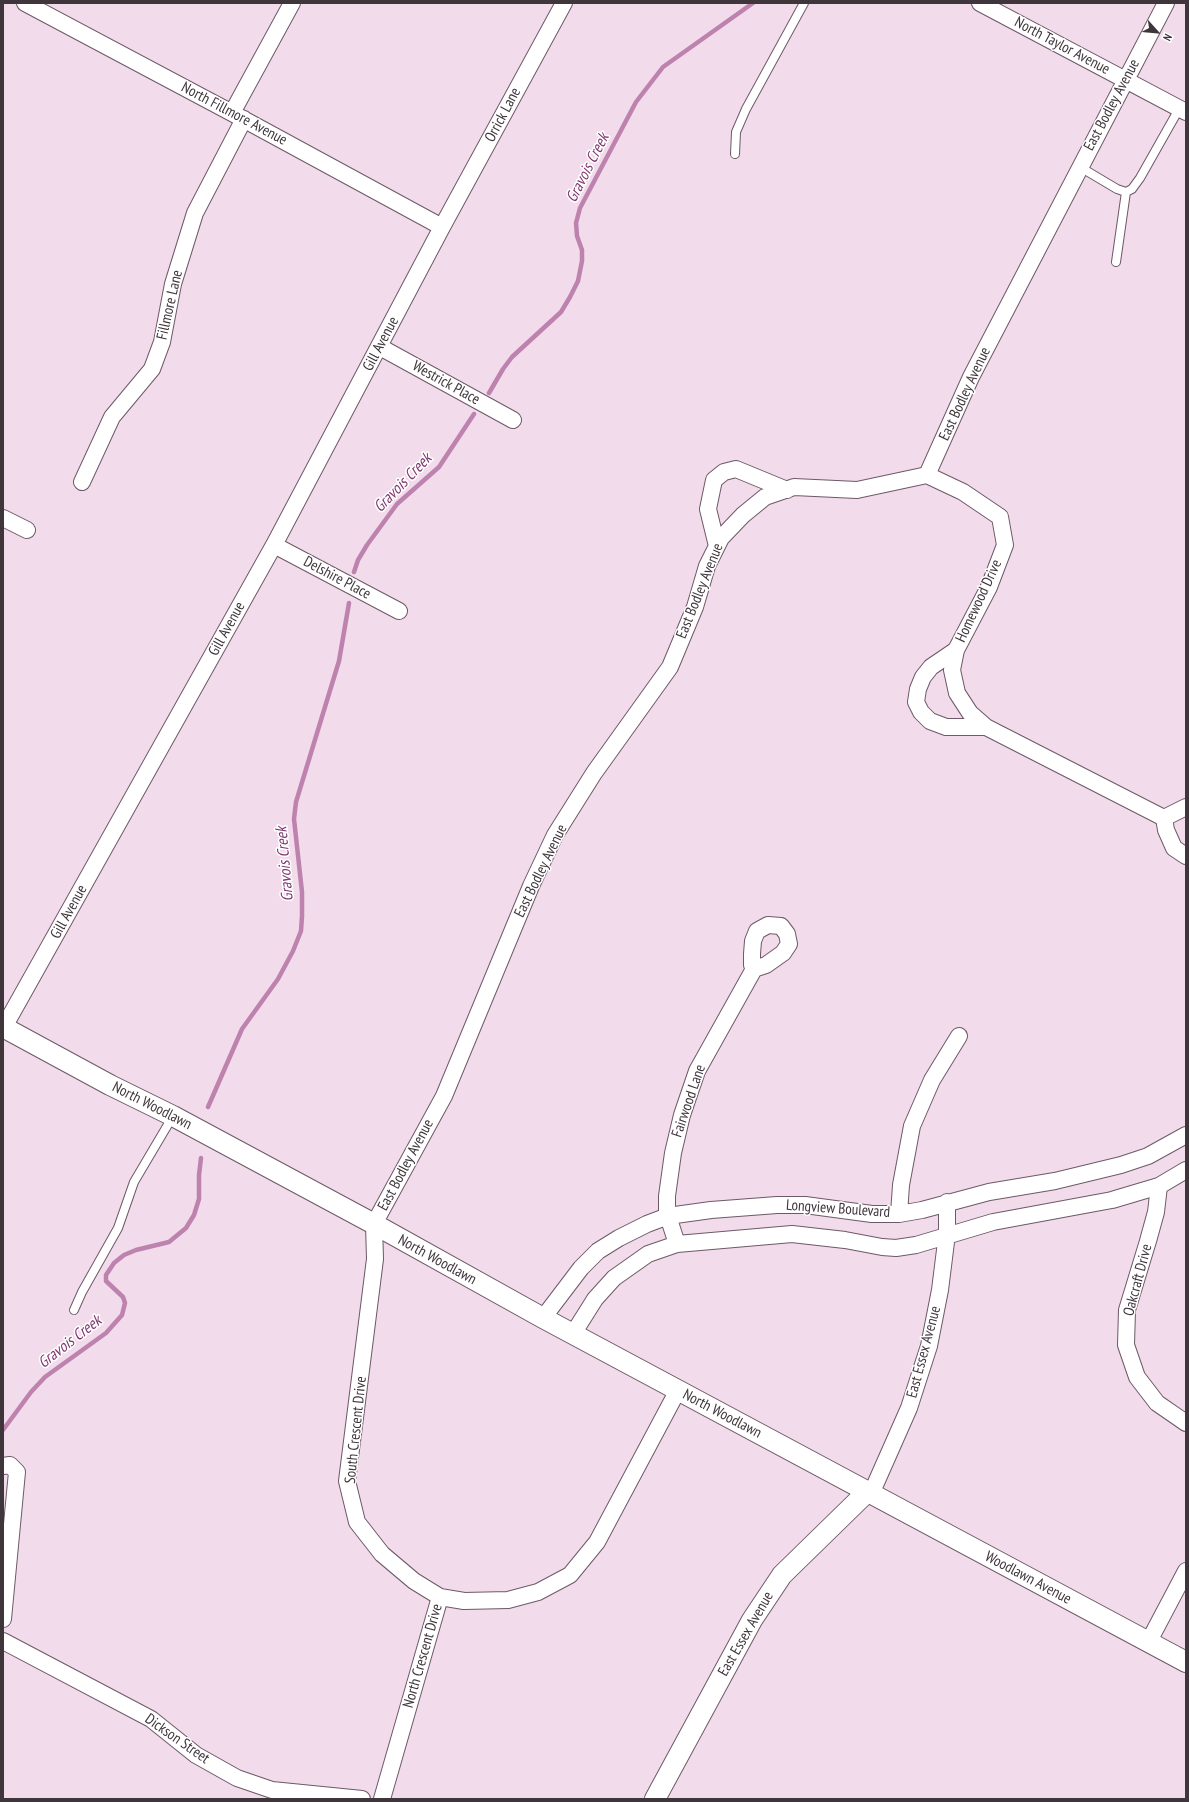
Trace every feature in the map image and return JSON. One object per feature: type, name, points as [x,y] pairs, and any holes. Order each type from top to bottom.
[{"type":"street","name":"North Fillmore Avenue","points":[[25,3],[238,116],[442,227]]},
{"type":"street","name":"Fillmore Lane","points":[[82,482],[112,417],[152,369],[162,342],[173,284],[195,213],[238,116],[292,3]]},
{"type":"street","name":"Orrick Lane","points":[[442,227],[564,3]]},
{"type":"street","name":"North Taylor Avenue","points":[[980,3],[1183,110]]},
{"type":"street","name":"East Bodley Avenue","points":[[374,1224],[444,1096],[531,886],[555,835],[594,773],[670,667],[695,607],[707,566],[721,538],[743,515],[765,497],[794,487],[857,490],[927,475],[971,377],[1166,3]]},
{"type":"street","name":"Gill Avenue","points":[[4,1027],[274,544],[380,347],[442,227]]},
{"type":"street","name":"Westrick Place","points":[[380,347],[513,420]]},
{"type":"street","points":[[717,546],[708,509],[714,480],[724,472],[736,469],[787,490]]},
{"type":"street","name":"Homewood Drive","points":[[927,475],[963,492],[1000,518],[1005,545],[989,587],[956,650],[952,670],[958,692],[970,713],[986,727],[1164,818]]},
{"type":"street","points":[[3,518],[27,530]]},
{"type":"street","name":"Delshire Place","points":[[274,544],[399,611]]},
{"type":"street","name":"Homewood Drive","points":[[956,650],[931,667],[923,677],[918,689],[916,702],[921,712],[930,721],[946,727],[986,727]]},
{"type":"street","points":[[1186,807],[1164,818],[1166,830],[1174,848],[1182,855],[1186,856]]},
{"type":"street","name":"Fairwood Lane","points":[[677,1244],[668,1216],[666,1196],[673,1153],[682,1115],[697,1071],[754,969]]},
{"type":"street","name":"North Woodlawn","points":[[4,1027],[110,1085],[173,1116],[374,1224],[543,1318],[869,1493]]},
{"type":"street","points":[[899,1214],[901,1185],[912,1126],[932,1080],[959,1036]]},
{"type":"street","name":"Longview Boulevard","points":[[543,1318],[581,1268],[598,1251],[647,1224],[668,1216],[711,1210],[777,1205],[805,1205],[872,1214],[899,1214],[922,1210],[947,1202],[989,1192],[1055,1181],[1121,1165],[1148,1156],[1186,1135]]},
{"type":"street","name":"Longview Boulevard","points":[[573,1334],[595,1299],[614,1278],[648,1254],[677,1244],[792,1234],[896,1248],[916,1245],[947,1234],[993,1222],[1112,1200],[1159,1186],[1186,1170]]},
{"type":"street","name":"Oakcraft Drive","points":[[1159,1186],[1156,1212],[1128,1310],[1126,1345],[1137,1378],[1157,1403],[1186,1423]]},
{"type":"street","name":"East Essex Avenue","points":[[655,1799],[752,1620],[782,1575],[869,1493],[909,1408],[929,1346],[940,1290],[947,1234],[947,1202]]},
{"type":"street","name":"South Crescent Drive","points":[[374,1224],[375,1259],[347,1481],[357,1522],[382,1554],[414,1581],[440,1597]]},
{"type":"street","name":"North Crescent Drive","points":[[382,1799],[440,1597],[464,1601],[508,1600],[538,1592],[570,1574],[597,1542],[678,1390]]},
{"type":"street","points":[[3,1466],[10,1465],[17,1472],[9,1488],[3,1619]]},
{"type":"street","name":"Woodlawn Avenue","points":[[869,1493],[1186,1662]]},
{"type":"street","points":[[1148,1642],[1186,1571]]},
{"type":"street","name":"Dickson Street","points":[[3,1642],[151,1719],[196,1755],[237,1778],[272,1790],[362,1799]]},
{"type":"lane","points":[[735,154],[736,132],[746,109],[804,3]]},
{"type":"lane","points":[[1080,167],[1117,189],[1126,192],[1132,189],[1183,110]]},
{"type":"lane","points":[[1116,262],[1126,192]]},
{"type":"lane","points":[[74,1310],[82,1292],[118,1228],[134,1182],[173,1116]]},
{"type":"waterway","name":"Gravois Creek","points":[[489,393],[512,357],[561,312],[570,297],[578,281],[582,261],[582,250],[577,236],[576,223],[580,208],[636,102],[663,67],[753,3]]},
{"type":"waterway","name":"Gravois Creek","points":[[354,572],[358,560],[367,545],[397,504],[439,467],[474,414]]},
{"type":"waterway","name":"Gravois Creek","points":[[208,1107],[242,1029],[278,979],[293,951],[301,931],[302,892],[294,819],[296,802],[339,661],[349,603]]},
{"type":"waterway","name":"Gravois Creek","points":[[3,1430],[31,1392],[45,1377],[106,1333],[122,1315],[125,1303],[123,1297],[106,1281],[106,1275],[114,1263],[124,1255],[136,1250],[169,1242],[186,1228],[194,1215],[199,1199],[201,1158]]}]
